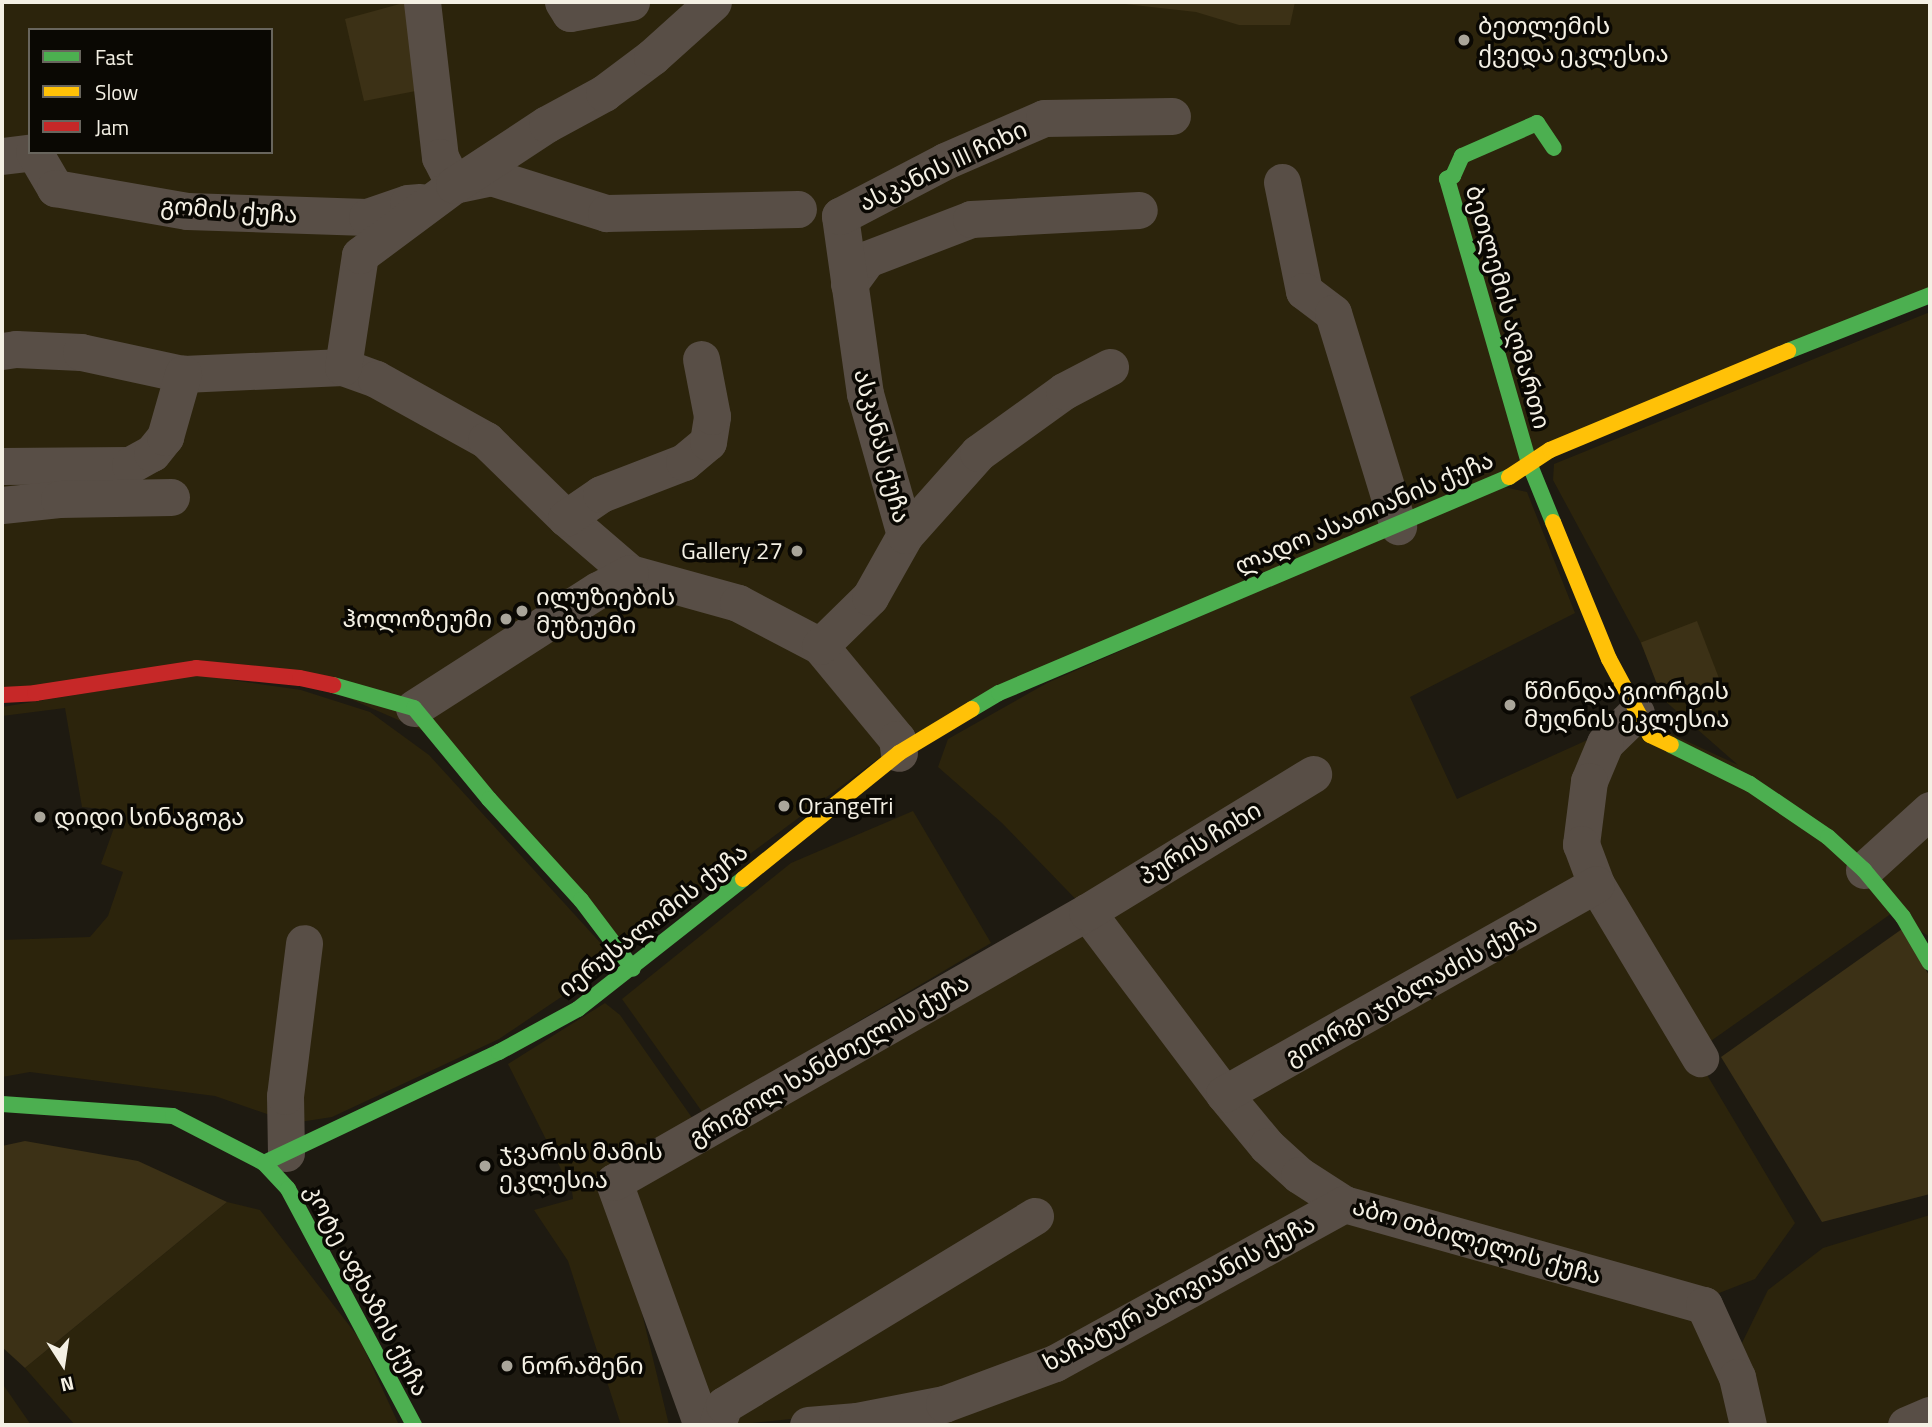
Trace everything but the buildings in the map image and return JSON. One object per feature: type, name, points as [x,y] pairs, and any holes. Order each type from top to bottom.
[{"type":"street","points":[[422,2],[444,193],[491,177],[606,213],[798,209]]},
{"type":"street","points":[[567,7],[631,2]]},
{"type":"street","name":"გომის ქუჩა","points":[[342,368],[360,256],[444,193],[547,124],[604,93],[652,57],[713,2]]},
{"type":"street","name":"ასკანის III ჩიხი","points":[[840,216],[945,161],[1044,118],[1172,116]]},
{"type":"street","name":"ბეთლემის აღმართი","points":[[1529,463],[1447,179],[1453,176],[1462,156],[1537,123],[1555,148]]},
{"type":"street","name":"გომის ქუჩა","points":[[2,156],[28,153]]},
{"type":"street","name":"გომის ქუჩა","points":[[35,154],[55,188],[187,211],[367,216],[444,193]]},
{"type":"street","points":[[1282,182],[1304,291],[1333,313],[1398,526]]},
{"type":"street","points":[[849,284],[867,259],[971,219],[1139,210]]},
{"type":"street","name":"ასკანას ქუჩა","points":[[820,646],[870,597],[905,535],[865,394],[840,216]]},
{"type":"street","name":"ლადო ასათიანის ქუჩა","points":[[899,753],[999,693],[1499,483],[1550,450],[1657,403],[1930,295]]},
{"type":"street","points":[[2,351],[16,349],[81,352],[183,374],[342,368],[376,379],[486,440],[566,519],[631,573],[738,603],[820,646],[897,739],[899,753]]},
{"type":"street","points":[[566,519],[601,494],[684,463],[708,442],[712,416],[701,359]]},
{"type":"street","points":[[905,535],[978,453],[1064,391],[1110,367]]},
{"type":"street","points":[[2,466],[130,464],[152,453],[165,437],[183,374]]},
{"type":"street","points":[[1529,463],[1609,659],[1650,735],[1750,784],[1828,837],[1864,870],[1925,940]]},
{"type":"street","points":[[2,505],[59,499],[171,497]]},
{"type":"street","points":[[414,708],[598,590],[631,573]]},
{"type":"street","points":[[2,695],[36,693],[196,668],[300,678],[351,688],[414,708],[489,799],[581,900],[633,969]]},
{"type":"street","points":[[1636,713],[1605,743],[1589,780],[1581,844],[1596,884],[1700,1059]]},
{"type":"street","name":"იერუსალიმის ქუჩა","points":[[275,1158],[539,1031],[633,969],[899,753]]},
{"type":"street","name":"პურის ჩიხი","points":[[1087,912],[1313,774]]},
{"type":"street","points":[[1864,870],[1930,810]]},
{"type":"street","name":"გიორგი ჯიბლაძის ქუჩა","points":[[1224,1094],[1596,884]]},
{"type":"street","name":"აბო თბილელის ქუჩა","points":[[1087,912],[1224,1094],[1267,1146],[1298,1175],[1344,1204],[1704,1305],[1737,1377],[1748,1425]]},
{"type":"street","name":"გრიგოლ ხანძთელის ქუჩა","points":[[705,1425],[700,1420],[614,1182],[1087,912]]},
{"type":"street","points":[[275,1158],[304,943]]},
{"type":"street","name":"კოტე აფხაზის ქუჩა","points":[[2,1104],[173,1116],[275,1158],[288,1189],[414,1425]]},
{"type":"street","name":"ხაჩატურ აბოვიანის ქუჩა","points":[[808,1425],[857,1421],[944,1404],[1055,1363],[1344,1204]]},
{"type":"street","points":[[717,1425],[724,1405],[1035,1216]]},
{"type":"street","points":[[1906,1425],[1930,1415]]},
{"type":"shaded area","points":[[2,2],[1930,2],[1930,290],[894,747],[626,946],[444,740],[298,676],[2,690]]},
{"type":"shaded area","points":[[407,2],[421,90],[364,101],[345,19]]},
{"type":"shaded area","points":[[1107,2],[1295,2],[1290,25],[1239,25],[1196,12]]},
{"type":"shaded area","points":[[1930,312],[1930,937],[1892,913],[1708,1043],[1589,844],[1596,784],[1641,720],[1738,765],[1664,700],[1640,641],[1553,480],[1554,464]]},
{"type":"shaded area","points":[[1499,486],[1527,492],[1575,613],[1410,697],[1457,799],[1605,732],[1588,886],[1227,1091],[1092,916],[1002,823],[938,767],[948,739],[1047,683]]},
{"type":"shaded area","points":[[1697,621],[1720,680],[1664,701],[1641,643]]},
{"type":"shaded area","points":[[196,675],[301,690],[370,712],[429,755],[616,960],[499,1039],[332,1117],[293,1123],[215,1096],[30,1072],[2,1077],[2,940],[90,937],[108,916],[123,872],[101,864],[120,811],[82,807],[65,708],[2,716],[2,707]]},
{"type":"shaded area","points":[[913,811],[991,943],[703,1113],[622,999],[791,863]]},
{"type":"shaded area","points":[[1599,893],[1795,1223],[1755,1279],[1714,1295],[1323,1185],[1243,1091]]},
{"type":"shaded area","points":[[1084,923],[1334,1206],[1020,1366],[898,1408],[732,1425],[692,1425],[621,1185]]},
{"type":"shaded area","points":[[1902,929],[1930,977],[1930,1194],[1822,1222],[1721,1057]]},
{"type":"shaded area","points":[[605,1003],[620,1015],[695,1122],[609,1177],[669,1425],[621,1425],[568,1261],[534,1210],[573,1199],[572,1191],[508,1064]]},
{"type":"shaded area","points":[[25,1141],[138,1161],[227,1202],[25,1368],[2,1347],[2,1146]]},
{"type":"shaded area","points":[[227,1202],[260,1210],[359,1338],[399,1425],[75,1425],[25,1368]]},
{"type":"shaded area","points":[[1930,1215],[1930,1425],[1757,1425],[1740,1347],[1768,1290],[1823,1248]]},
{"type":"shaded area","points":[[1334,1218],[1693,1310],[1738,1425],[858,1425],[900,1422]]},
{"type":"shaded area","points":[[2,1383],[31,1425],[2,1425]]},
{"type":"traffic: fast","points":[[1553,522],[1529,463],[1447,179],[1453,176],[1462,156],[1537,123],[1554,148]]},
{"type":"traffic: fast","points":[[1788,351],[1930,295]]},
{"type":"traffic: fast","points":[[972,709],[999,693],[1509,477]]},
{"type":"traffic: fast","points":[[333,685],[414,708],[489,799],[581,900],[633,969]]},
{"type":"traffic: fast","points":[[1671,745],[1750,784],[1828,837],[1864,870],[1903,917],[1930,963]]},
{"type":"traffic: fast","points":[[264,1163],[499,1052],[578,1009],[743,879]]},
{"type":"traffic: fast","points":[[2,1104],[173,1116],[264,1163],[288,1189],[414,1425]]},
{"type":"traffic: slow","points":[[1509,477],[1550,450],[1788,351]]},
{"type":"traffic: slow","points":[[1553,522],[1609,659],[1650,735],[1671,745]]},
{"type":"traffic: slow","points":[[743,879],[899,753],[972,709]]},
{"type":"traffic: jam","points":[[2,695],[35,693],[196,668],[300,678],[333,685]]},
{"type":"place","name":"ბეთლემის ქვედა ეკლესია","points":[[1464,40]]},
{"type":"place","name":"Gallery 27","points":[[797,551]]},
{"type":"place","name":"ილუზიების მუზეუმი","points":[[522,611]]},
{"type":"place","name":"ჰოლოზეუმი","points":[[506,619]]},
{"type":"place","name":"წმინდა გიორგის მუღნის ეკლესია","points":[[1510,705]]},
{"type":"place","name":"OrangeTri","points":[[784,806]]},
{"type":"place","name":"დიდი სინაგოგა","points":[[40,817]]},
{"type":"place","name":"ჯვარის მამის ეკლესია","points":[[485,1166]]},
{"type":"place","name":"ნორაშენი","points":[[507,1366]]}]
